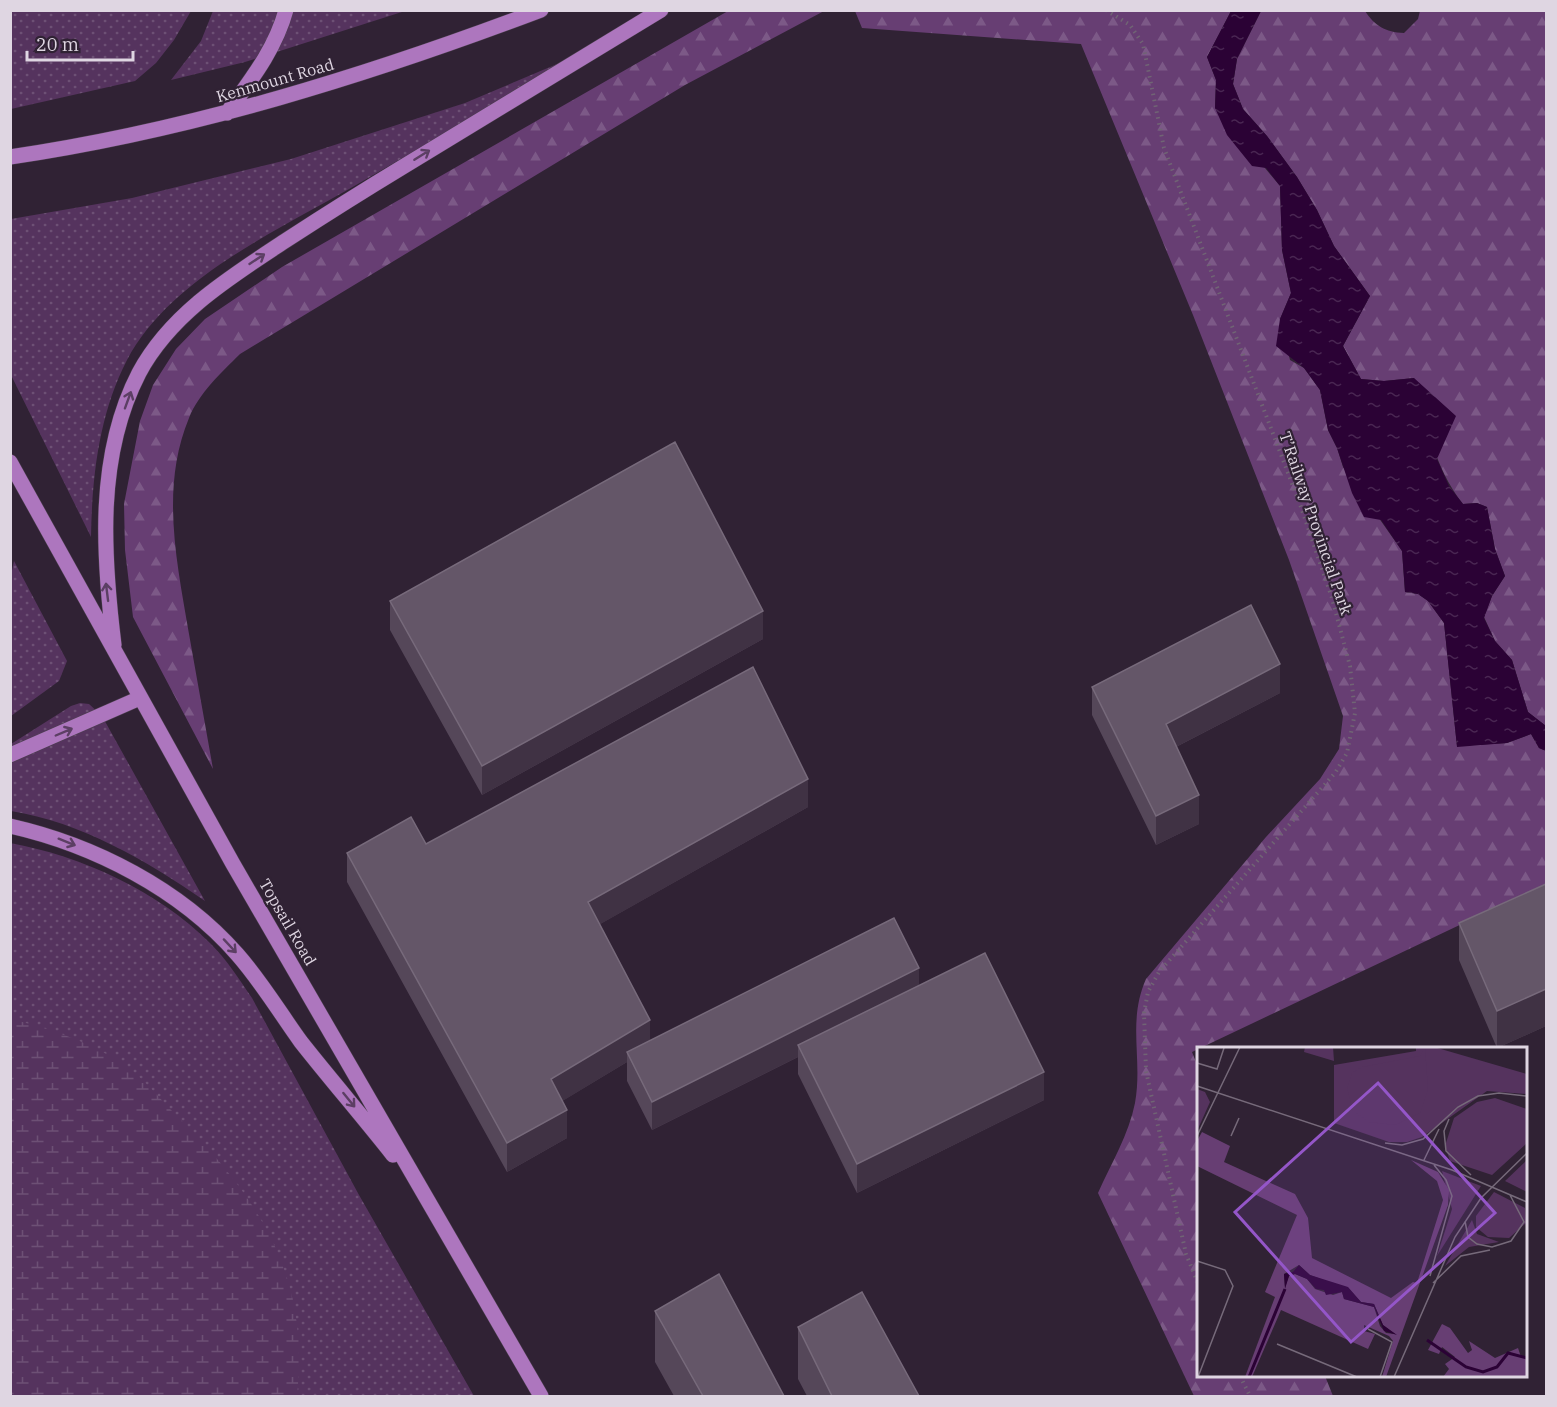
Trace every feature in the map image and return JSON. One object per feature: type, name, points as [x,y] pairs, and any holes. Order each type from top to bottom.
[{"type":"main road","points":[[226,113],[263,63],[274,43],[286,10]]},
{"type":"main road","name":"Kenmount Road","points":[[10,157],[129,136],[226,113],[370,71],[541,10]]},
{"type":"main road","points":[[114,651],[104,564],[113,458],[132,390],[147,359],[169,330],[210,292],[270,251],[661,10]]},
{"type":"main road","name":"Topsail Road","points":[[10,462],[233,864],[541,1396]]},
{"type":"main road","points":[[10,755],[140,698]]},
{"type":"main road","points":[[10,826],[58,839],[122,867],[164,891],[214,929],[238,955],[302,1042],[424,1192]]},
{"type":"path","name":"T’Railway Provincial Park","points":[[1106,10],[1130,25],[1143,44],[1164,148],[1317,551],[1342,635],[1354,689],[1353,733],[1347,753],[1335,773],[1159,972],[1148,992],[1144,1013],[1146,1071],[1185,1254],[1197,1281]]},
{"type":"path","points":[[1119,18],[1122,10]]},
{"type":"path","points":[[1240,1377],[1250,1396]]},
{"type":"green space","points":[[10,11],[191,11],[174,40],[156,63],[135,81],[11,109]]},
{"type":"green space","points":[[213,11],[405,11],[245,62],[171,80],[201,41]]},
{"type":"green space","points":[[728,11],[824,11],[685,85],[240,354],[199,400],[189,418],[180,444],[173,498],[174,526],[180,580],[213,769],[133,617],[125,550],[124,504],[140,421],[153,385],[176,349],[205,319],[282,267]]},
{"type":"green space","points":[[855,11],[1231,11],[1207,57],[1216,80],[1215,108],[1280,186],[1282,250],[1291,293],[1280,319],[1290,360],[1304,368],[1320,390],[1328,430],[1343,467],[1402,551],[1405,592],[1418,594],[1428,601],[1444,623],[1457,746],[1507,743],[1531,734],[1539,748],[1546,751],[1546,884],[1203,1047],[1197,1047],[1197,1050],[1192,1052],[1197,1064],[1197,1377],[1325,1377],[1333,1396],[1194,1396],[1098,1193],[1124,1137],[1135,1103],[1137,1010],[1146,979],[1266,837],[1320,779],[1339,749],[1343,716],[1289,560],[1193,315],[1081,44],[862,28]]},
{"type":"green space","points":[[1261,11],[1365,11],[1381,27],[1404,33],[1418,19],[1420,11],[1546,11],[1546,726],[1528,712],[1512,660],[1495,641],[1484,617],[1492,596],[1505,576],[1495,549],[1487,507],[1477,503],[1463,504],[1453,490],[1432,444],[1414,378],[1384,381],[1361,379],[1343,346],[1370,296],[1334,246],[1317,210],[1297,177],[1267,136],[1243,109],[1233,84],[1237,59]]},
{"type":"green space","points":[[583,53],[232,256],[171,303],[147,330],[127,360],[117,381],[104,424],[95,469],[91,537],[11,375],[11,219],[132,198],[291,159],[465,103]]},
{"type":"green space","points":[[14,561],[67,661],[59,681],[11,716],[10,580]]},
{"type":"green space","points":[[80,703],[89,704],[102,716],[205,901],[112,845],[63,824],[11,811],[11,744],[71,706]]},
{"type":"green space","points":[[10,843],[64,857],[118,878],[167,907],[189,924],[222,956],[252,998],[359,1195],[474,1396],[11,1396]]},
{"type":"green space","points":[[10,1019],[53,1031],[81,1042],[128,1067],[206,1146],[232,1177],[254,1208],[272,1241],[286,1276],[295,1313],[299,1353],[297,1396],[11,1396]]},
{"type":"water","points":[[1231,11],[1261,11],[1237,59],[1233,84],[1243,109],[1267,136],[1297,177],[1317,210],[1334,246],[1370,296],[1343,346],[1361,379],[1384,381],[1414,378],[1456,416],[1437,459],[1449,486],[1463,504],[1477,503],[1487,507],[1495,549],[1505,576],[1492,596],[1484,618],[1495,641],[1512,660],[1528,712],[1546,726],[1546,751],[1539,748],[1531,734],[1507,743],[1457,747],[1444,623],[1428,601],[1418,594],[1405,592],[1402,551],[1381,520],[1364,517],[1352,493],[1337,448],[1328,430],[1320,390],[1304,368],[1276,346],[1280,319],[1291,293],[1282,250],[1280,186],[1266,168],[1252,166],[1227,135],[1215,108],[1216,80],[1207,57]]},
{"type":"building","points":[[675,442],[763,611],[482,766],[390,601]]},
{"type":"building","points":[[1251,605],[1280,664],[1166,724],[1199,795],[1156,816],[1092,687]]},
{"type":"building","points":[[753,667],[808,779],[588,902],[650,1020],[551,1079],[567,1110],[507,1143],[347,853],[411,817],[426,844]]},
{"type":"building","points":[[1546,884],[1546,989],[1497,1011],[1459,923]]},
{"type":"building","points":[[894,918],[919,968],[652,1102],[627,1052]]},
{"type":"building","points":[[985,953],[1044,1072],[857,1164],[798,1045]]},
{"type":"building","points":[[719,1274],[784,1396],[703,1396],[655,1311]]},
{"type":"building","points":[[862,1292],[919,1396],[832,1396],[798,1327]]}]
